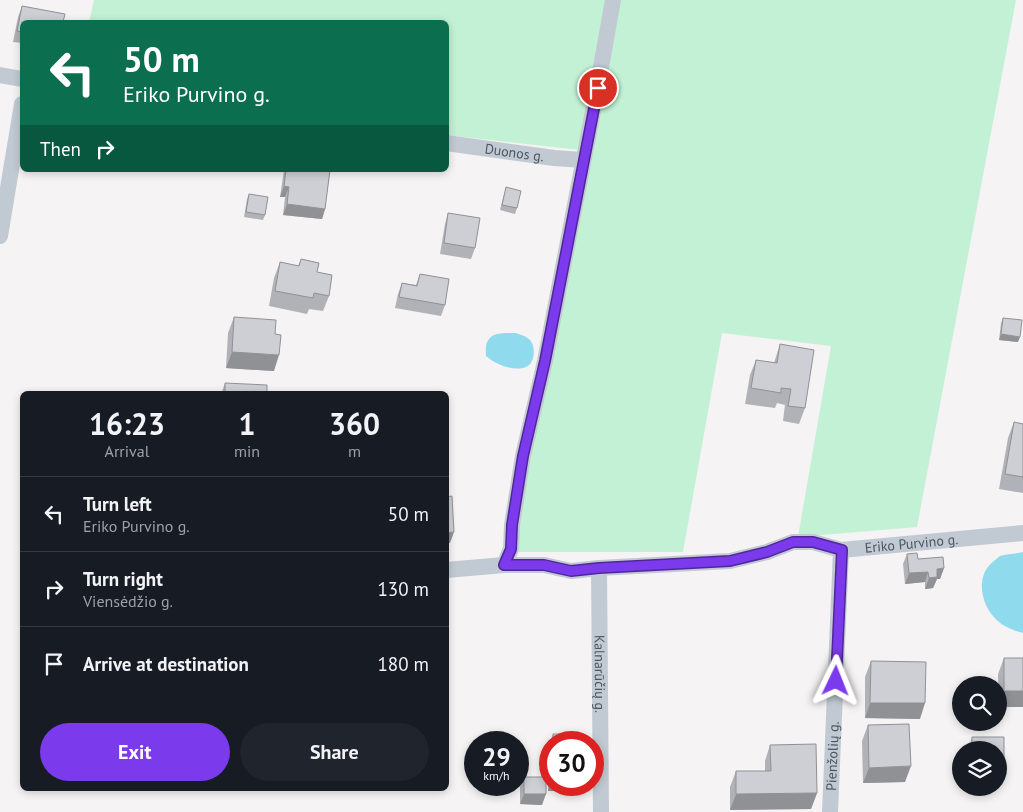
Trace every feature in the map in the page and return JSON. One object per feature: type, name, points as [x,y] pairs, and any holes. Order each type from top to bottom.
[{"type":"street","points":[[504,565],[511,549],[512,525],[523,456],[545,361],[613,0]]},
{"type":"street","points":[[0,75],[20,79]]},
{"type":"street","points":[[0,236],[20,116]]},
{"type":"street","name":"Duonos g.","points":[[449,143],[554,158],[583,160]]},
{"type":"street","name":"Eriko Purvino g.","points":[[449,570],[504,565],[544,565],[571,571],[730,561],[767,552],[793,542],[813,542],[842,550],[1023,532]]},
{"type":"street","name":"Pienžolių g.","points":[[830,812],[842,550]]},
{"type":"street","name":"Kalnarūčių g.","points":[[599,568],[601,812]]},
{"type":"green space","points":[[94,0],[1016,0],[917,527],[798,537],[831,346],[722,333],[683,552],[513,552],[589,151],[449,135],[449,20],[89,20]]},
{"type":"water","points":[[503,333],[516,333],[527,338],[532,343],[534,355],[529,365],[516,369],[510,368],[494,362],[486,356],[487,342],[490,338]]},
{"type":"water","points":[[1023,552],[1023,633],[1007,627],[996,619],[989,610],[983,595],[982,580],[988,566],[1000,556]]},
{"type":"building","points":[[22,6],[65,14],[64,20],[20,20],[20,32],[17,31]]},
{"type":"building","points":[[286,172],[330,172],[325,209],[287,204],[289,187],[284,186]]},
{"type":"building","points":[[506,187],[521,191],[517,208],[502,205]]},
{"type":"building","points":[[249,194],[268,197],[265,215],[246,212]]},
{"type":"building","points":[[448,213],[480,218],[475,248],[444,243]]},
{"type":"building","points":[[301,259],[319,263],[317,272],[332,275],[329,296],[314,293],[313,298],[275,291],[280,262],[299,266]]},
{"type":"building","points":[[420,274],[449,279],[445,305],[399,297],[402,283],[417,286]]},
{"type":"building","points":[[234,317],[276,320],[275,334],[281,335],[279,355],[232,352]]},
{"type":"building","points":[[1003,318],[1022,320],[1020,337],[1001,334]]},
{"type":"building","points":[[780,344],[814,350],[805,408],[788,406],[791,389],[781,388],[781,393],[751,388],[756,360],[777,363]]},
{"type":"building","points":[[225,383],[267,385],[267,391],[225,391]]},
{"type":"building","points":[[1014,422],[1023,424],[1023,477],[1005,474]]},
{"type":"building","points":[[449,496],[452,496],[454,532],[449,533]]},
{"type":"building","points":[[917,553],[918,559],[943,557],[944,568],[937,569],[937,577],[929,578],[928,572],[909,573],[907,554]]},
{"type":"building","points":[[1004,658],[1023,658],[1023,691],[1007,691],[1007,676],[1004,676]]},
{"type":"building","points":[[871,661],[926,662],[925,703],[870,703]]},
{"type":"building","points":[[909,724],[911,766],[869,768],[868,725]]},
{"type":"building","points":[[972,737],[1004,737],[1004,741],[972,741]]},
{"type":"building","points":[[816,744],[817,793],[736,794],[736,771],[771,771],[770,745]]},
{"type":"building","points":[[529,777],[539,777],[539,794],[529,794]]},
{"type":"route","points":[[598,88],[545,361],[523,456],[512,525],[511,549],[504,565],[544,565],[571,571],[730,561],[767,552],[793,542],[813,542],[842,550],[836,681]]}]
